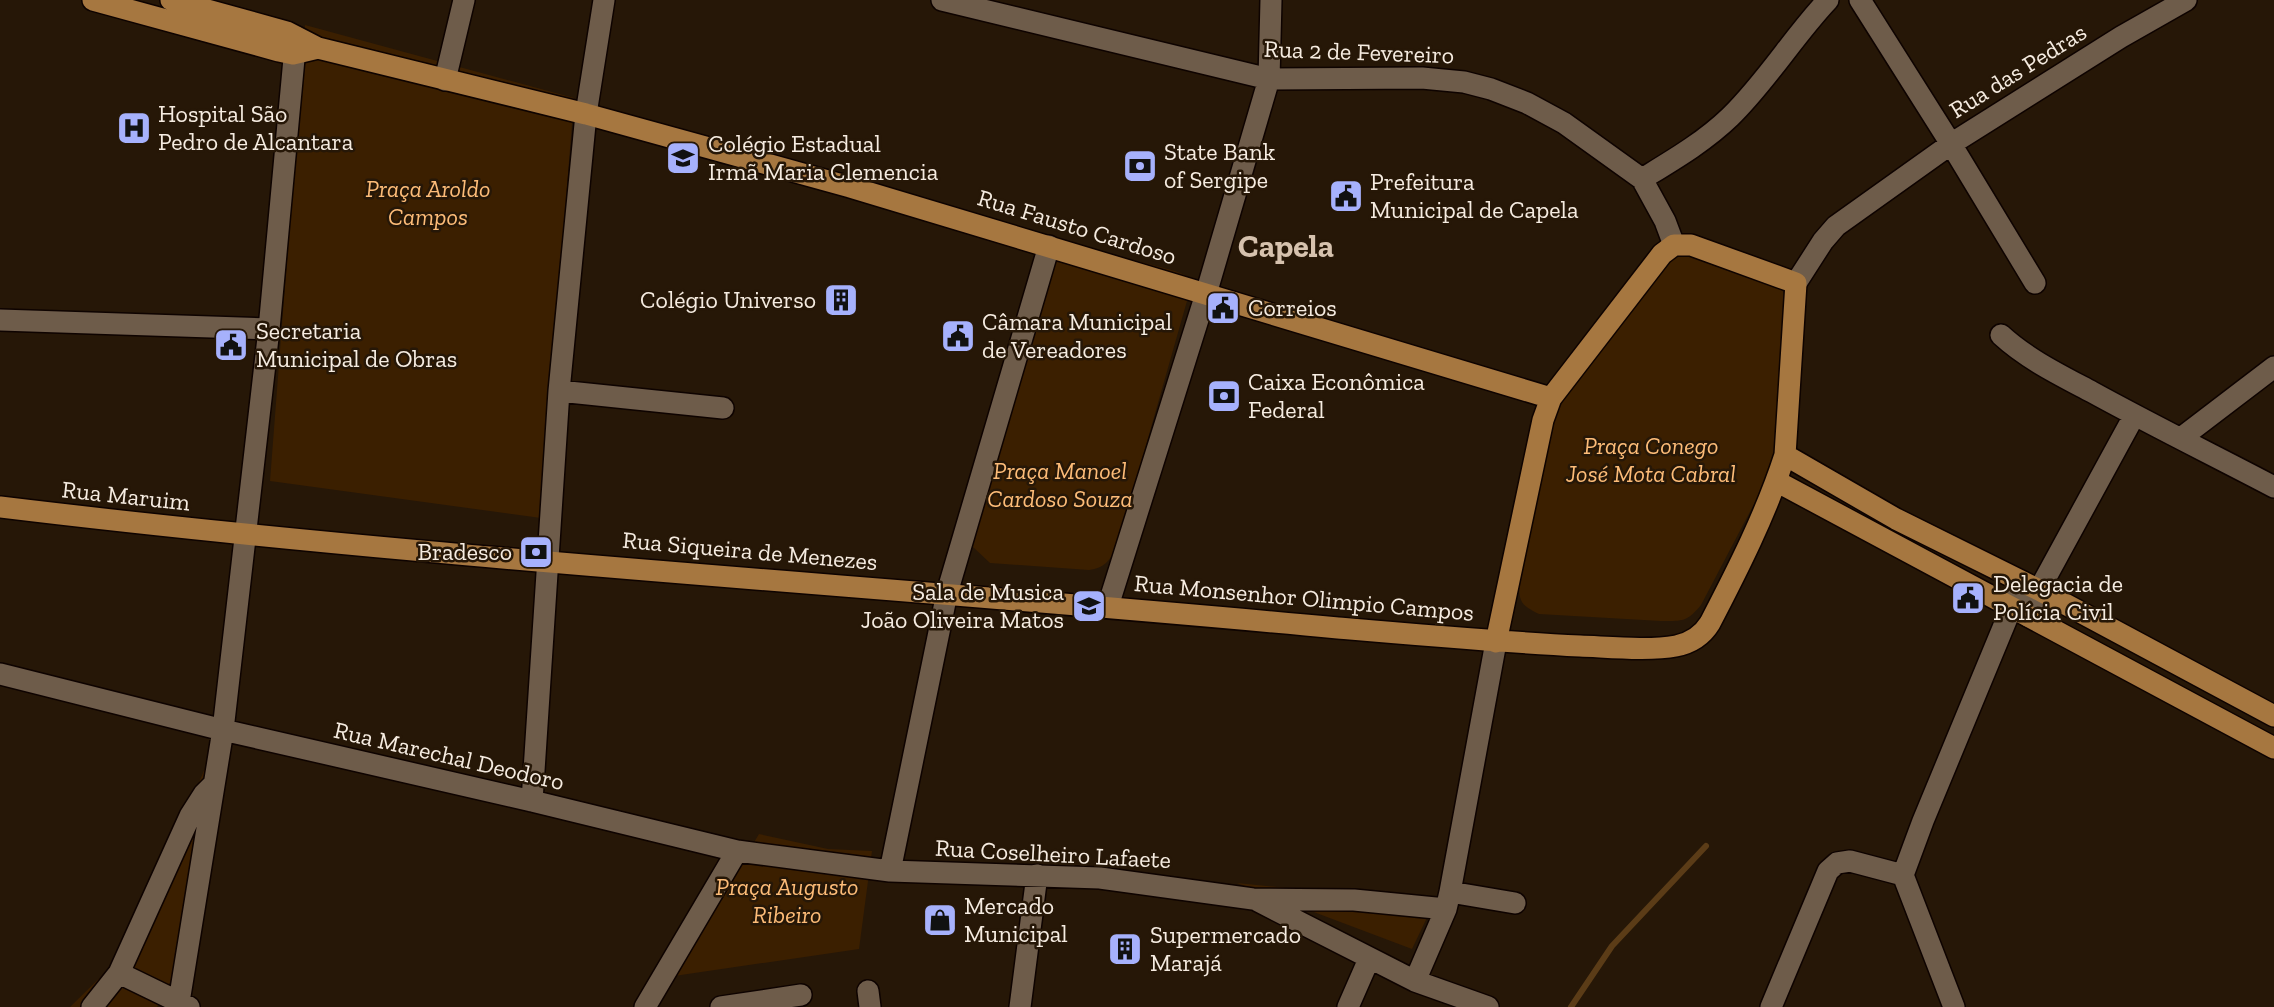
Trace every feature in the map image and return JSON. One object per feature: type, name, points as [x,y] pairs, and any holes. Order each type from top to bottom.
[{"type":"main road","points":[[93,0],[318,48],[586,114]]},
{"type":"main road","points":[[171,0],[294,44]]},
{"type":"main road","name":"Rua Fausto Cardoso","points":[[586,114],[850,187],[1551,398]]},
{"type":"main road","points":[[1674,245],[1691,245],[1796,283],[1785,455],[1744,557],[1704,633],[1678,646],[1665,647],[1496,642],[1551,398],[1662,254],[1674,245]]},
{"type":"main road","points":[[1785,455],[1896,519],[2031,586],[2274,716]]},
{"type":"main road","points":[[1776,481],[2274,748]]},
{"type":"main road","name":"Rua Maruim","points":[[0,507],[246,535]]},
{"type":"main road","points":[[246,535],[549,561]]},
{"type":"main road","name":"Rua Siqueira de Menezes","points":[[549,561],[947,593]]},
{"type":"main road","points":[[947,593],[1108,606]]},
{"type":"main road","name":"Rua Monsenhor Olimpio Campos","points":[[1108,606],[1496,642]]},
{"type":"street","points":[[445,80],[464,0]]},
{"type":"street","points":[[531,801],[559,391],[586,114],[604,0]]},
{"type":"street","name":"Rua 2 de Fevereiro","points":[[942,0],[979,4],[1269,79],[1422,78],[1464,82],[1492,89],[1527,103],[1564,123],[1642,179],[1665,221],[1674,245]]},
{"type":"street","points":[[1108,606],[1206,294],[1269,79],[1271,0]]},
{"type":"street","points":[[1860,0],[2035,283]]},
{"type":"street","name":"Rua das Pedras","points":[[1796,283],[1836,226],[1951,144],[2121,37],[2186,0]]},
{"type":"street","points":[[1642,179],[1700,144],[1730,117],[1776,65],[1817,5]]},
{"type":"street","points":[[119,973],[182,1005],[223,730],[246,535],[269,329],[294,44]]},
{"type":"street","points":[[890,872],[947,593],[1049,246]]},
{"type":"street","points":[[0,320],[269,329]]},
{"type":"street","points":[[2001,335],[2015,348],[2047,368],[2134,416],[2274,487]]},
{"type":"street","points":[[2181,438],[2274,367]]},
{"type":"street","points":[[559,391],[723,408]]},
{"type":"street","points":[[1954,1007],[1903,876],[2031,586],[2134,416]]},
{"type":"street","points":[[1415,981],[1448,901],[1496,642]]},
{"type":"street","name":"Rua Marechal Deodoro","points":[[0,674],[223,730],[737,851],[890,872]]},
{"type":"street","points":[[92,1007],[119,973],[190,816],[214,783]]},
{"type":"street","points":[[645,1007],[737,851]]},
{"type":"street","points":[[1771,1007],[1828,871],[1837,863],[1850,861],[1903,876]]},
{"type":"street","name":"Rua Coselheiro Lafaete","points":[[890,872],[1100,878],[1253,899]]},
{"type":"street","points":[[1020,1007],[1037,875]]},
{"type":"street","points":[[1253,899],[1515,903]]},
{"type":"street","points":[[1253,899],[1415,981],[1488,1007]]},
{"type":"street","points":[[1349,1007],[1369,959]]},
{"type":"street","points":[[721,1007],[801,995]]},
{"type":"green space","name":"Praça Aroldo Campos","points":[[305,25],[574,98],[541,518],[270,481]]},
{"type":"green space","name":"Praça Manoel Cardoso Souza","points":[[1070,243],[1175,271],[1187,276],[1191,287],[1117,547],[1109,560],[1099,568],[1089,570],[990,563],[973,547],[972,527],[1051,262]]},
{"type":"green space","name":"Praça Conego José Mota Cabral","points":[[1679,247],[1780,279],[1785,301],[1778,443],[1765,483],[1701,605],[1688,618],[1661,621],[1539,614],[1522,602],[1519,582],[1548,398]]},
{"type":"green space","points":[[215,745],[180,963],[157,1007],[70,1007],[126,952]]},
{"type":"green space","name":"Praça Augusto Ribeiro","points":[[759,834],[828,849],[872,851],[859,949],[674,976]]},
{"type":"green space","points":[[1237,883],[1434,903],[1412,949]]},
{"type":"waterway","points":[[1571,1007],[1612,946],[1706,846]]},
{"type":"place","name":"Hospital São Pedro de Alcantara","points":[[134,128]]},
{"type":"place","name":"Colégio Estadual Irmã Maria Clemencia","points":[[683,158]]},
{"type":"place","name":"State Bank of Sergipe","points":[[1140,166]]},
{"type":"place","name":"Prefeitura Municipal de Capela","points":[[1346,196]]},
{"type":"place","name":"Colégio Universo","points":[[841,300]]},
{"type":"place","name":"Correios","points":[[1223,308]]},
{"type":"place","name":"Câmara Municipal de Vereadores","points":[[958,336]]},
{"type":"place","name":"Secretaria Municipal de Obras","points":[[231,345]]},
{"type":"place","name":"Caixa Econômica Federal","points":[[1224,396]]},
{"type":"place","name":"Bradesco","points":[[536,552]]},
{"type":"place","name":"Delegacia de Polícia Civil","points":[[1968,598]]},
{"type":"place","name":"Sala de Musica João Oliveira Matos","points":[[1089,606]]},
{"type":"place","name":"Mercado Municipal","points":[[940,920]]},
{"type":"place","name":"Supermercado Marajá","points":[[1125,949]]},
{"type":"district","name":"Capela","points":[[1286,246]]}]
